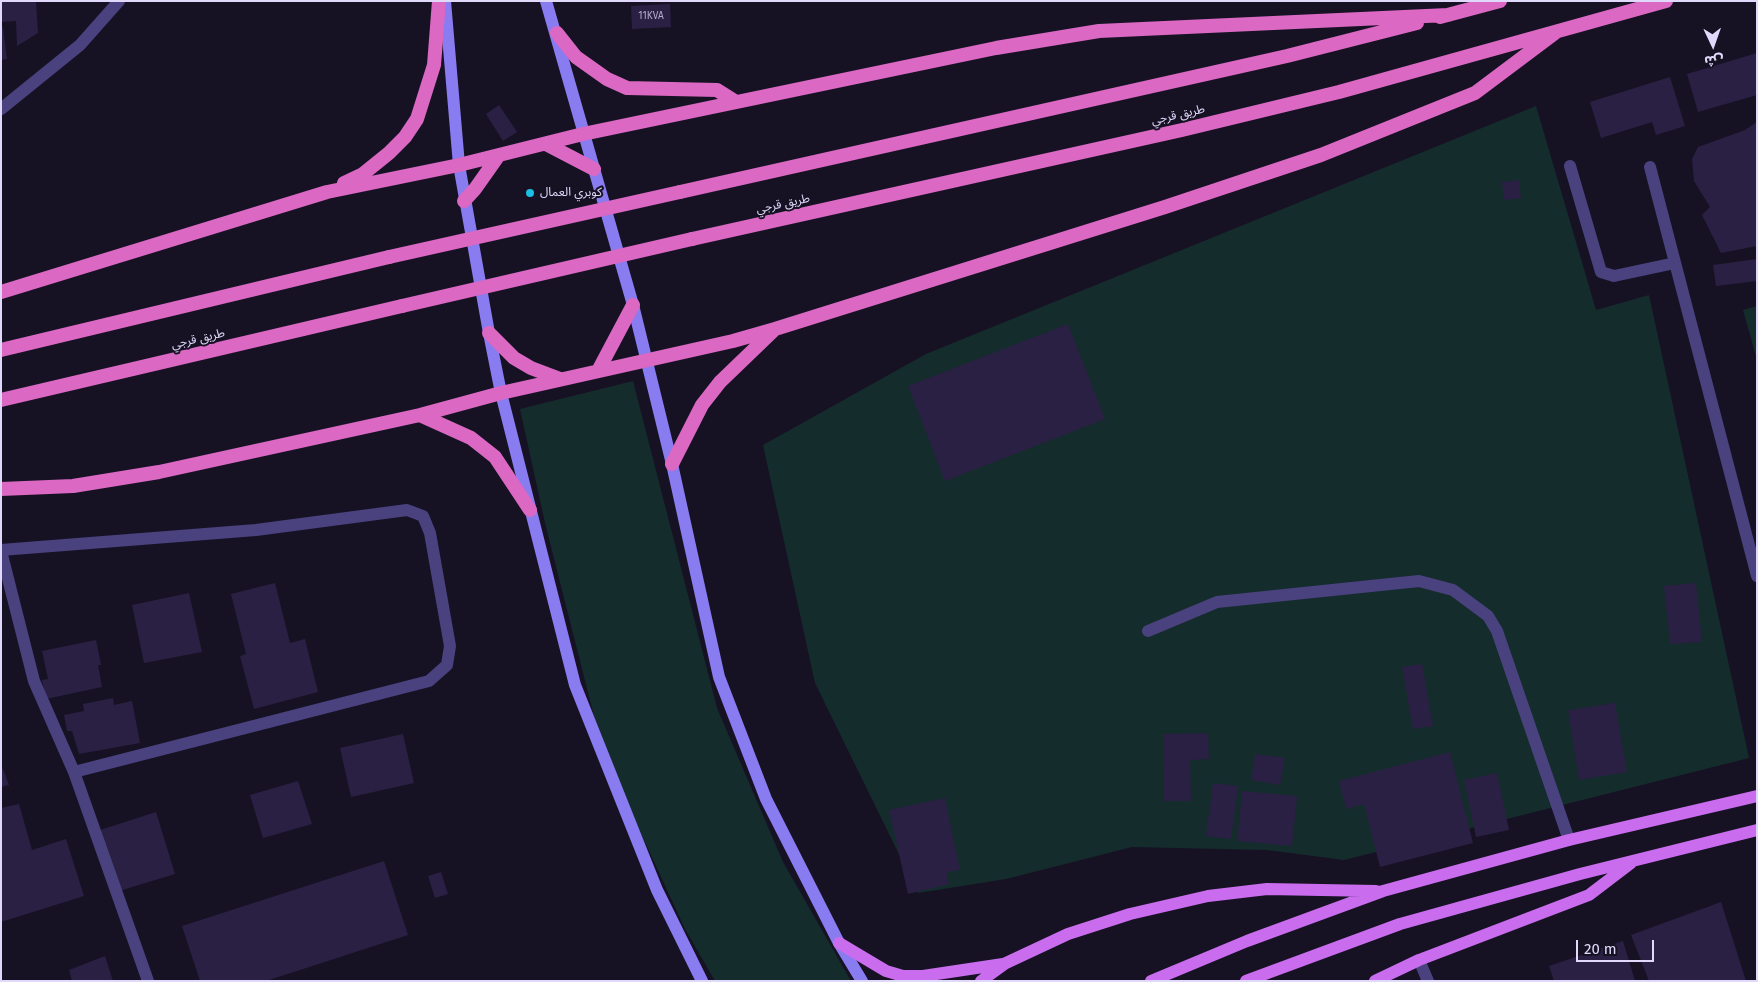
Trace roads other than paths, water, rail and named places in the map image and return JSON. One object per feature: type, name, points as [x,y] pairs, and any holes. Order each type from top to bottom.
[{"type":"highway","points":[[327,192],[364,174],[405,138],[417,120],[434,65],[439,1]]},
{"type":"highway","points":[[1,350],[389,257],[1278,58],[1500,1]]},
{"type":"highway","name":"طريق قرجي","points":[[1,400],[402,306],[1237,117],[1339,92],[1666,1]]},
{"type":"highway","points":[[1,292],[327,192],[458,165],[584,134],[996,48],[1099,31],[1448,15]]},
{"type":"highway","points":[[1,489],[73,486],[159,472],[420,415],[501,393],[733,341],[775,329],[1165,207],[1321,155],[1475,93],[1555,32]]},
{"type":"highway","points":[[557,33],[576,56],[607,79],[627,88],[716,90],[736,102]]},
{"type":"highway","points":[[546,144],[594,169]]},
{"type":"highway","points":[[464,201],[499,155]]},
{"type":"highway","points":[[598,371],[633,305]]},
{"type":"highway","points":[[672,464],[702,405],[720,382],[775,329]]},
{"type":"highway","points":[[489,333],[514,358],[560,379]]},
{"type":"highway","points":[[420,415],[471,438],[495,457],[530,510]]},
{"type":"main road","points":[[445,1],[458,165],[489,333],[501,393],[575,685],[658,890],[702,981]]},
{"type":"main road","points":[[546,1],[557,33],[633,305],[672,464],[719,677],[766,800],[839,943],[862,981]]},
{"type":"main road","points":[[1151,981],[1247,941],[1383,891],[1569,840],[1757,796]]},
{"type":"main road","points":[[1246,981],[1400,924],[1636,859],[1757,830]]},
{"type":"main road","points":[[1375,981],[1419,960],[1589,895],[1636,859]]},
{"type":"main road","points":[[981,981],[1006,963],[1068,934],[1130,914],[1208,896],[1267,889],[1383,891]]},
{"type":"main road","points":[[839,943],[886,971],[903,976],[923,976],[1006,963]]},
{"type":"street","points":[[1,109],[80,45],[119,1]]},
{"type":"street","points":[[1570,166],[1602,272],[1614,276],[1675,263]]},
{"type":"street","points":[[1650,167],[1757,576]]},
{"type":"street","points":[[74,772],[429,681],[447,665],[450,646],[430,533],[423,516],[407,510],[256,530],[1,551],[34,680],[74,772],[148,981]]},
{"type":"street","points":[[1148,631],[1218,602],[1419,581],[1453,590],[1488,616],[1497,631],[1569,840]]},
{"type":"street","points":[[1419,960],[1428,981]]},
{"type":"place","name":"كوبري العمال","points":[[530,193]]}]
